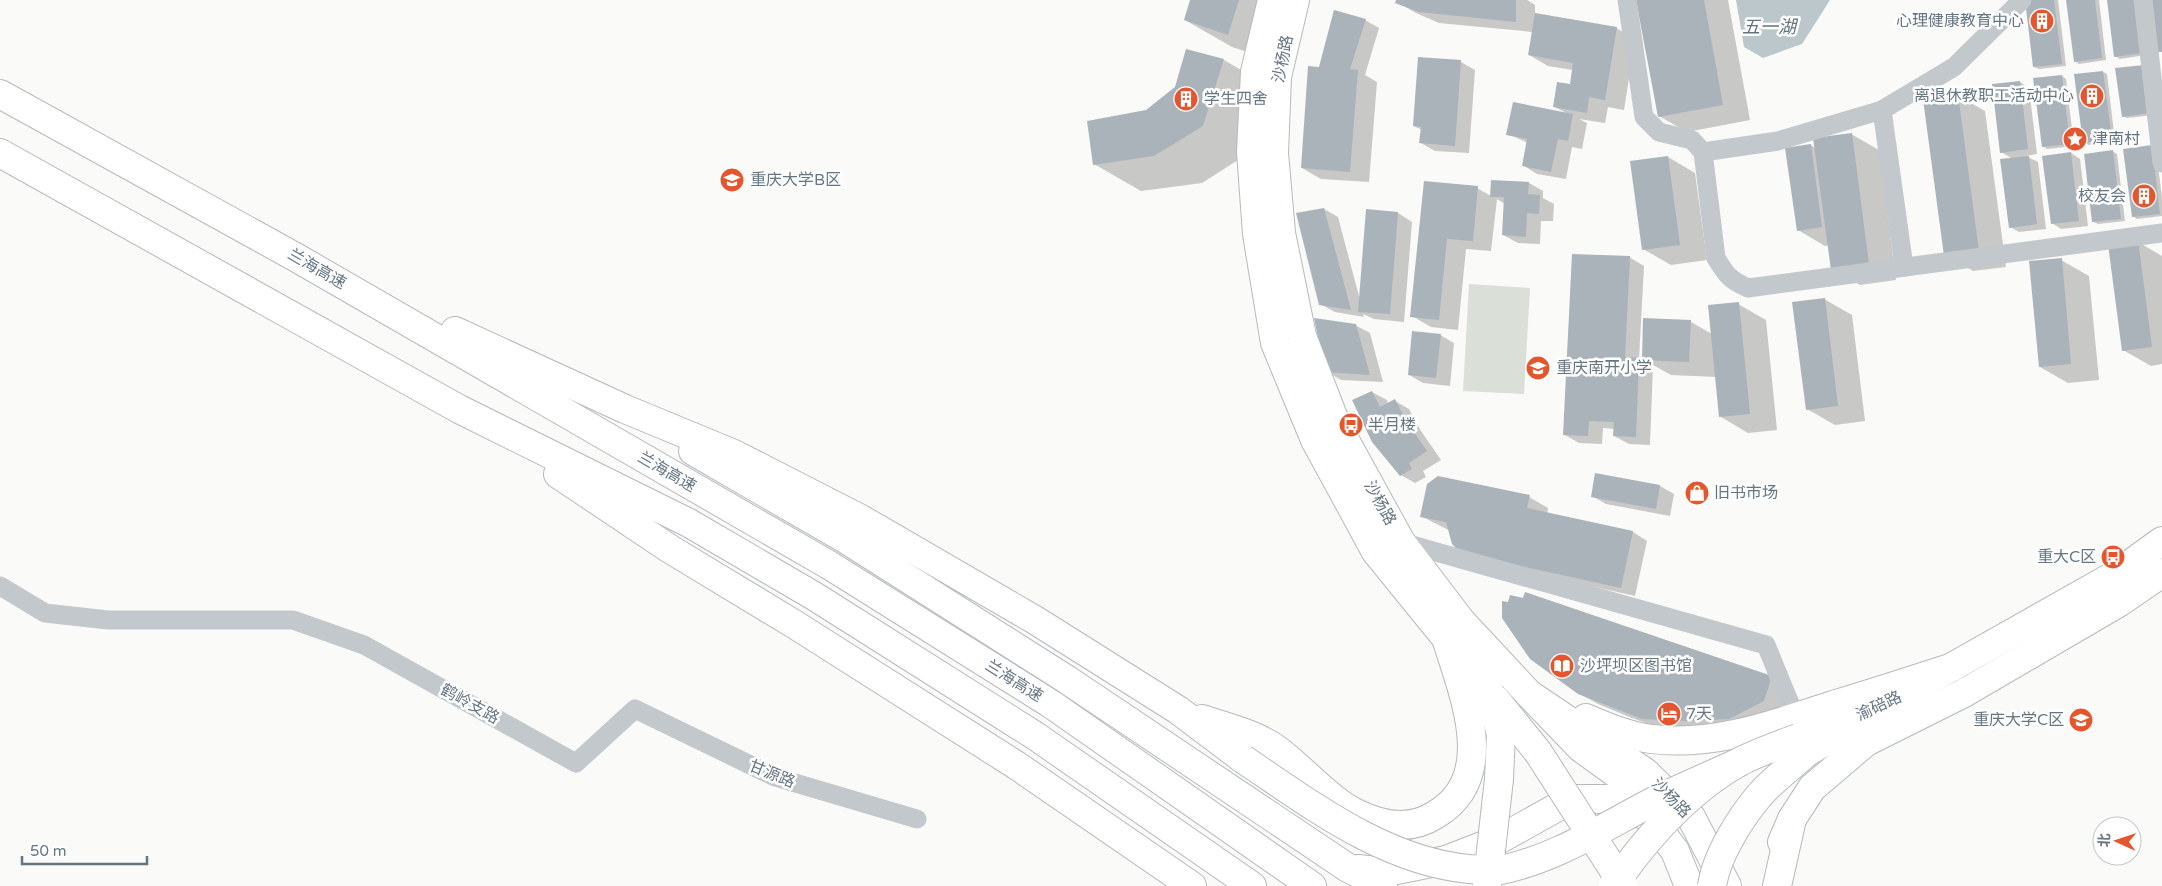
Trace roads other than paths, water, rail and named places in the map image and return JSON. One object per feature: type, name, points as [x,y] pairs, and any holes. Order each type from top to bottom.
[{"type":"main road","name":"沙杨路","points":[[1272,0],[1255,72],[1251,152],[1257,234],[1275,343],[1315,440],[1376,552],[1489,691],[1501,734],[1499,779],[1487,886]]},
{"type":"main road","name":"沙杨路","points":[[1295,0],[1277,77],[1274,153],[1281,233],[1302,336],[1336,424],[1401,542],[1461,621],[1529,694],[1645,772],[1691,817],[1727,886]]},
{"type":"main road","name":"兰海高速","points":[[0,94],[298,258],[829,565],[1051,704],[1312,886]]},
{"type":"main road","points":[[0,153],[459,409],[689,523],[814,596],[1034,735],[1252,886]]},
{"type":"main road","points":[[298,258],[625,409],[728,461],[854,530],[1035,620],[1178,710],[1243,759],[1359,834],[1409,855],[1446,865],[1494,871],[1549,855],[1662,798],[1953,667]]},
{"type":"main road","points":[[459,409],[670,549],[794,624],[1016,765],[1192,886]]},
{"type":"main road","points":[[854,530],[1066,679],[1348,868],[1383,886]]},
{"type":"main road","name":"渝碚路","points":[[1800,736],[1874,711],[2115,575],[2162,541]]},
{"type":"main road","name":"渝碚路","points":[[1768,886],[1776,856],[1792,819],[1812,788],[1838,764],[1866,742],[1964,693],[2120,602],[2162,573]]},
{"type":"main road","points":[[1178,710],[1260,739],[1279,750],[1353,812],[1373,821],[1390,825],[1411,825],[1428,820],[1446,809],[1461,794],[1470,770],[1473,742],[1468,714],[1446,638]]},
{"type":"main road","points":[[1489,691],[1538,752],[1624,886]]},
{"type":"main road","points":[[1529,694],[1621,732],[1651,739],[1690,740],[1724,737],[1800,736]]},
{"type":"main road","points":[[1529,694],[1581,748],[1632,785],[1680,828],[1711,886]]},
{"type":"main road","points":[[1711,886],[1714,874],[1734,831],[1800,736]]},
{"type":"main road","points":[[1613,886],[1646,842],[1676,812],[1704,786],[1742,761]]},
{"type":"main road","points":[[1348,868],[1387,872],[1446,860],[1500,839],[1572,799],[1614,799],[1651,819],[1675,851],[1688,886]]},
{"type":"main road","points":[[1504,886],[1511,863],[1525,842],[1547,826],[1590,813],[1616,814],[1644,834],[1665,864],[1676,886]]},
{"type":"main road","points":[[1778,886],[1792,819]]},
{"type":"street","points":[[1627,0],[1644,117],[1659,132],[1692,140],[1702,152],[1716,258],[1731,280],[1748,288],[2162,233]]},
{"type":"street","points":[[1702,152],[1778,141],[1882,110],[1954,67],[2022,0]]},
{"type":"street","points":[[2143,0],[2162,163]]},
{"type":"street","points":[[1882,110],[1904,268]]},
{"type":"street","points":[[1401,542],[1766,645],[1800,736]]},
{"type":"street","name":"鹤岭支路","points":[[0,586],[45,613],[108,620],[293,620],[364,646],[576,763],[635,709]]},
{"type":"street","name":"甘源路","points":[[635,709],[775,778],[917,819]]},
{"type":"water","name":"五一湖","points":[[1736,0],[1830,0],[1802,44],[1763,58],[1744,47]]},
{"type":"place","name":"心理健康教育中心","points":[[2042,21]]},
{"type":"place","name":"离退休教职工活动中心","points":[[2092,96]]},
{"type":"place","name":"学生四舍","points":[[1186,99]]},
{"type":"place","name":"津南村","points":[[2075,139]]},
{"type":"place","name":"重庆大学B区","points":[[732,180]]},
{"type":"place","name":"校友会","points":[[2144,196]]},
{"type":"place","name":"重庆南开小学","points":[[1538,368]]},
{"type":"place","name":"半月楼","points":[[1351,425]]},
{"type":"place","name":"旧书市场","points":[[1697,493]]},
{"type":"place","name":"重大C区","points":[[2113,557]]},
{"type":"place","name":"沙坪坝区图书馆","points":[[1562,666]]},
{"type":"place","name":"7天","points":[[1669,714]]},
{"type":"place","name":"重庆大学C区","points":[[2081,720]]}]
